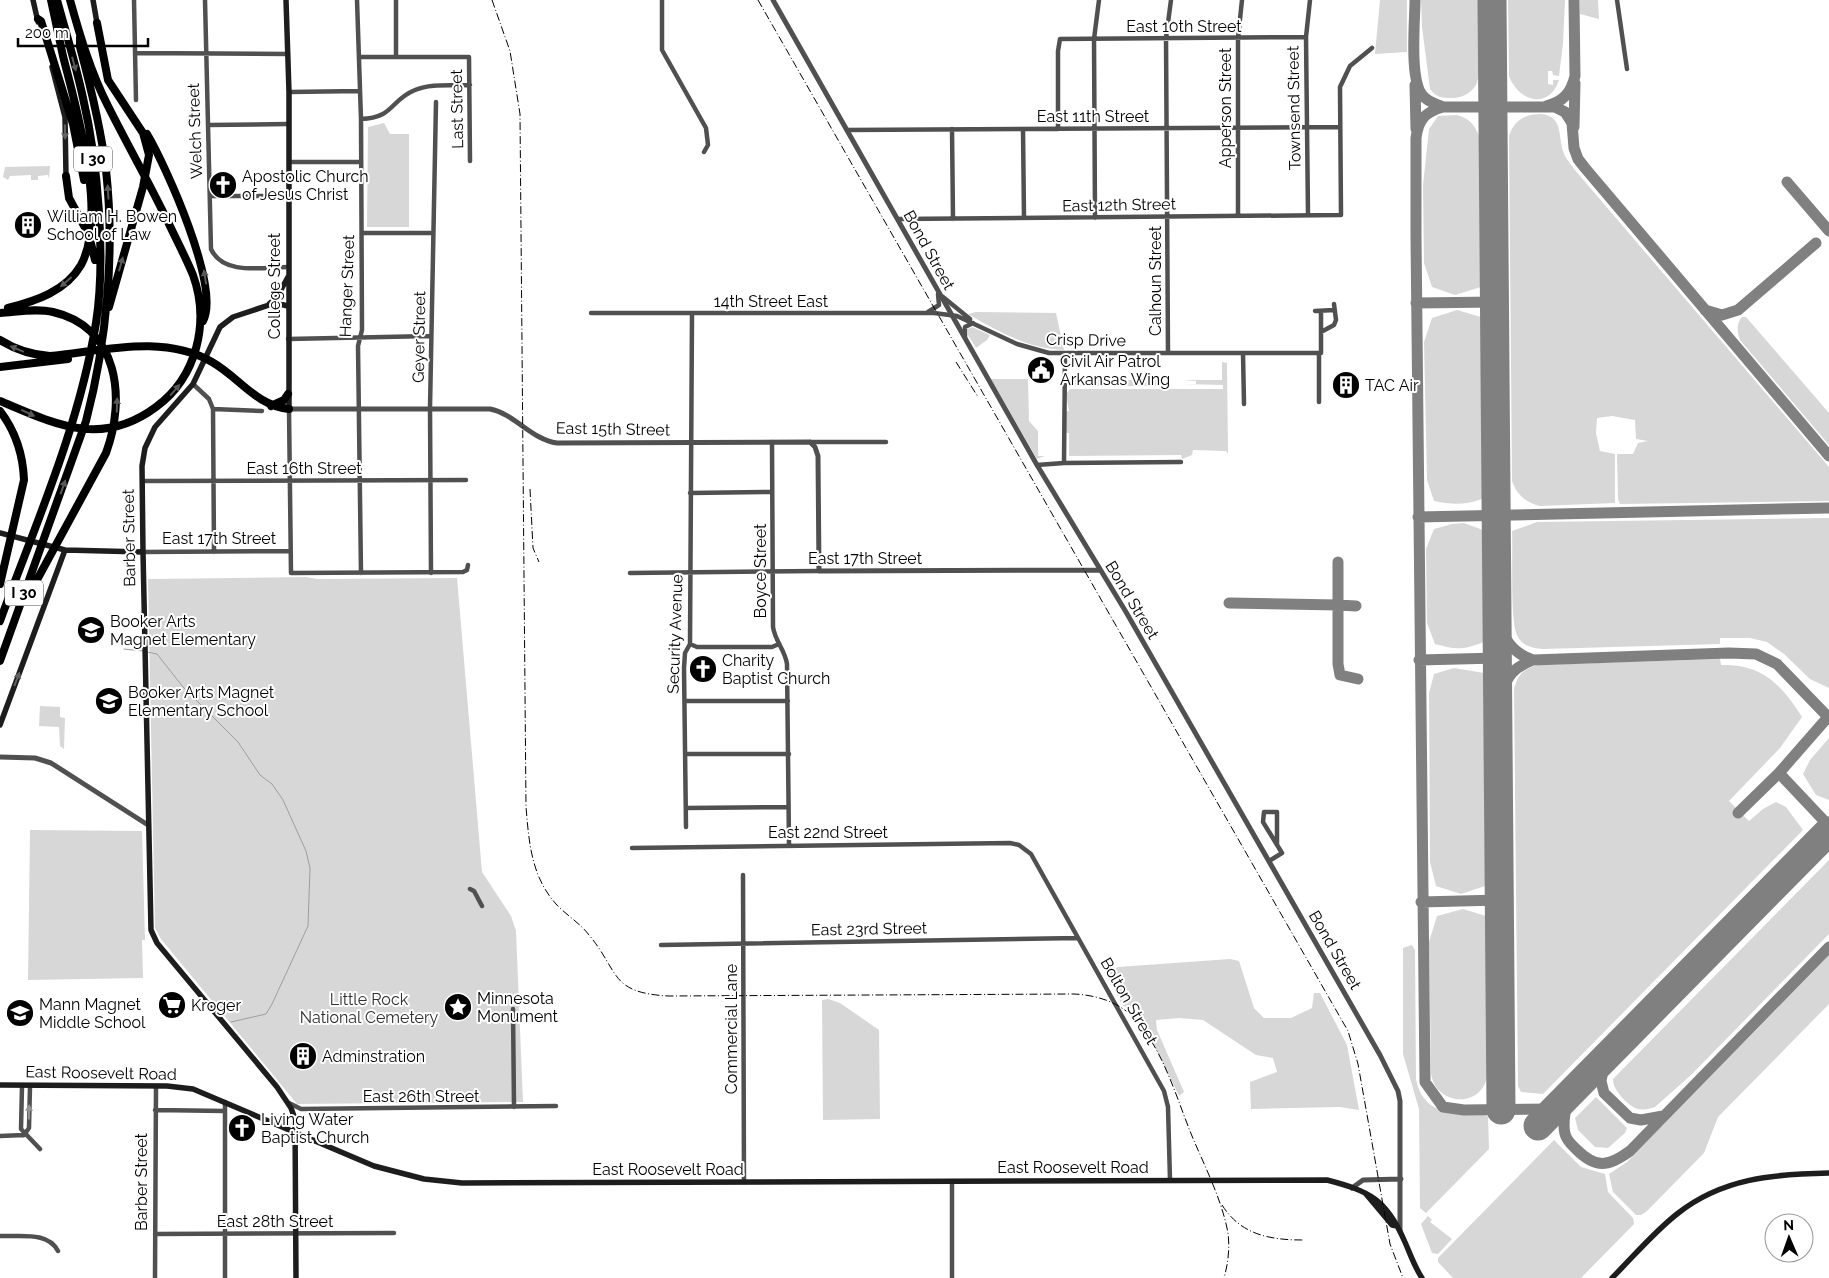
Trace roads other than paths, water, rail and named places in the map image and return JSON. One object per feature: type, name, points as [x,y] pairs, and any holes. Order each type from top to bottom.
[{"type":"highway","points":[[0,311],[46,296],[62,287],[81,266],[89,241],[91,214],[84,140],[51,0]]},
{"type":"highway","name":"I 30","points":[[0,621],[66,444],[87,368],[96,322],[100,234],[90,133],[83,98],[57,0]]},
{"type":"highway","name":"I 30","points":[[0,661],[86,421],[96,385],[103,328],[109,248],[108,192],[98,117],[70,0]]},
{"type":"highway","points":[[38,19],[41,21],[73,124],[91,214]]},
{"type":"highway","points":[[97,23],[105,71],[110,84],[146,141],[148,162],[103,328]]},
{"type":"highway","points":[[0,401],[56,425],[81,429],[103,429],[144,416],[160,404],[176,388],[194,358],[200,324],[198,296],[192,275],[142,170],[108,106],[80,37]]},
{"type":"highway","points":[[123,103],[143,128],[154,146],[201,261],[206,280],[206,300],[204,318],[200,324]]},
{"type":"highway","points":[[66,176],[69,198],[93,246],[96,265],[96,322]]},
{"type":"highway","points":[[0,311],[41,310],[59,314],[81,325],[97,338],[110,362],[117,396],[117,414],[106,453],[11,629]]},
{"type":"highway","points":[[0,340],[12,348],[38,356],[71,357]]},
{"type":"highway","points":[[0,368],[131,349],[174,348],[197,355],[224,370],[255,397],[271,406],[289,409]]},
{"type":"highway","points":[[271,406],[284,400],[288,394]]},
{"type":"highway","points":[[0,411],[16,435],[24,465],[24,480],[0,584]]},
{"type":"main road","points":[[33,0],[65,117],[66,176]]},
{"type":"main road","points":[[94,0],[97,23]]},
{"type":"main road","name":"College Street","points":[[286,0],[289,92],[289,409]]},
{"type":"main road","name":"Barber Street","points":[[266,306],[277,297],[288,278]]},
{"type":"main road","points":[[277,297],[288,298]]},
{"type":"main road","name":"Barber Street","points":[[288,306],[278,303],[266,306],[233,317],[220,327],[193,384],[160,420],[150,435],[143,457],[150,926],[154,940],[288,1103]]},
{"type":"main road","name":"East 17th Street","points":[[0,533],[65,550],[143,552]]},
{"type":"main road","points":[[0,725],[65,550]]},
{"type":"main road","name":"East Roosevelt Road","points":[[0,1085],[156,1086],[193,1089],[374,1166],[441,1181],[490,1183],[1327,1180],[1366,1194],[1392,1224],[1399,1229],[1422,1278]]},
{"type":"main road","points":[[288,1103],[294,1113],[295,1132],[296,1278]]},
{"type":"main road","points":[[1612,1278],[1671,1219],[1710,1193],[1757,1177],[1829,1173]]},
{"type":"street","points":[[134,0],[136,100]]},
{"type":"street","name":"Welch Street","points":[[205,0],[210,245],[217,259],[231,266],[288,267]]},
{"type":"street","name":"Hanger Street","points":[[357,0],[357,47],[360,58],[362,233],[361,337],[358,346],[361,573]]},
{"type":"street","points":[[360,58],[396,57],[396,0]]},
{"type":"street","points":[[662,0],[662,50],[706,128],[708,145],[704,152]]},
{"type":"street","name":"Bond Street","points":[[773,0],[1037,465],[1366,1028],[1398,1091],[1401,1179],[1399,1229]]},
{"type":"street","points":[[1095,218],[1094,39],[1099,0]]},
{"type":"street","name":"Calhoun Street","points":[[1168,353],[1166,38],[1171,0]]},
{"type":"street","name":"Apperson Street","points":[[1238,216],[1238,38],[1242,0]]},
{"type":"street","name":"Townsend Street","points":[[1308,216],[1306,38],[1310,0]]},
{"type":"street","points":[[1617,0],[1627,69]]},
{"type":"street","name":"East 10th Street","points":[[1058,129],[1058,51],[1062,39],[1306,38]]},
{"type":"street","points":[[1340,127],[1340,87],[1344,77],[1354,62],[1372,48]]},
{"type":"street","points":[[135,53],[288,54]]},
{"type":"street","name":"Last Street","points":[[396,57],[469,57],[470,161]]},
{"type":"street","points":[[361,119],[379,117],[393,108],[404,95],[416,89],[429,86],[470,85]]},
{"type":"street","points":[[289,92],[360,91]]},
{"type":"street","name":"Geyer Street","points":[[431,573],[432,481],[430,408],[436,102]]},
{"type":"street","points":[[208,125],[288,124]]},
{"type":"street","name":"East 11th Street","points":[[847,130],[1340,127]]},
{"type":"street","name":"East 12th Street","points":[[898,220],[1341,215],[1340,127]]},
{"type":"street","points":[[952,129],[953,219]]},
{"type":"street","points":[[1023,129],[1024,218]]},
{"type":"street","points":[[288,162],[361,162]]},
{"type":"street","points":[[210,196],[288,196]]},
{"type":"street","points":[[362,233],[432,233]]},
{"type":"street","points":[[922,313],[932,310],[939,305],[940,298],[936,288]]},
{"type":"street","name":"Crisp Drive","points":[[936,288],[947,302],[974,323]]},
{"type":"street","points":[[1315,311],[1321,312],[1324,309],[1334,307],[1336,320],[1334,325],[1321,329]]},
{"type":"street","points":[[1319,402],[1321,312]]},
{"type":"street","name":"14th Street East","points":[[591,313],[922,313],[952,315]]},
{"type":"street","name":"Security Avenue","points":[[686,827],[685,653],[690,644],[692,313]]},
{"type":"street","name":"Crisp Drive","points":[[952,315],[974,323],[1027,348],[1064,354],[1319,353]]},
{"type":"street","points":[[965,339],[965,327],[974,323]]},
{"type":"street","points":[[288,339],[431,336]]},
{"type":"street","points":[[1243,353],[1244,404]]},
{"type":"street","points":[[1064,354],[1064,463]]},
{"type":"street","points":[[193,384],[209,399],[213,409],[214,552]]},
{"type":"street","name":"East 15th Street","points":[[289,409],[430,408],[494,410],[552,443],[886,442]]},
{"type":"street","points":[[213,409],[262,411]]},
{"type":"street","name":"College Street","points":[[289,409],[291,573],[361,573]]},
{"type":"street","name":"Boyce Street","points":[[772,442],[773,627],[779,644],[786,653],[788,664],[789,845]]},
{"type":"street","points":[[810,442],[815,447],[818,456],[819,571]]},
{"type":"street","points":[[1037,465],[1181,462]]},
{"type":"street","name":"East 16th Street","points":[[143,481],[466,480]]},
{"type":"street","points":[[690,493],[772,492]]},
{"type":"street","name":"East 17th Street","points":[[143,552],[290,551]]},
{"type":"street","points":[[361,573],[463,572],[467,570],[468,565]]},
{"type":"street","name":"East 17th Street","points":[[630,573],[1100,570]]},
{"type":"street","points":[[690,644],[698,647],[772,647],[779,644]]},
{"type":"street","points":[[685,701],[788,700]]},
{"type":"street","points":[[686,754],[789,754]]},
{"type":"street","points":[[0,757],[34,758],[51,763],[148,824]]},
{"type":"street","points":[[687,808],[788,807]]},
{"type":"street","points":[[1270,861],[1282,853],[1276,844],[1263,822],[1264,812],[1277,812],[1276,844]]},
{"type":"street","name":"East 22nd Street","points":[[632,848],[1010,843],[1024,848]]},
{"type":"street","name":"Bolton Street","points":[[1024,848],[1031,854],[1164,1091],[1168,1107],[1170,1180]]},
{"type":"street","name":"Commercial Lane","points":[[742,876],[744,1182]]},
{"type":"street","points":[[470,889],[475,892],[482,906]]},
{"type":"street","name":"East 23rd Street","points":[[661,945],[1078,938]]},
{"type":"street","points":[[513,1009],[514,1107]]},
{"type":"street","points":[[22,1086],[20,1129],[40,1149]]},
{"type":"street","points":[[24,1135],[29,1128],[30,1086]]},
{"type":"street","name":"Barber Street","points":[[155,1278],[156,1086]]},
{"type":"street","points":[[224,1102],[225,1278]]},
{"type":"street","name":"East 26th Street","points":[[288,1103],[300,1109],[556,1106]]},
{"type":"street","points":[[155,1110],[225,1111]]},
{"type":"street","points":[[0,1136],[24,1135]]},
{"type":"street","points":[[1352,1188],[1363,1180],[1401,1179]]},
{"type":"street","points":[[952,1181],[952,1278]]},
{"type":"street","name":"East 28th Street","points":[[155,1234],[296,1235],[394,1233]]},
{"type":"street","points":[[0,1236],[42,1237],[54,1243],[58,1251]]},
{"type":"waterway","points":[[124,649],[143,651]]},
{"type":"waterway","points":[[147,652],[157,654],[183,687],[238,742],[260,775],[272,784],[283,800],[306,851],[310,868],[308,926],[272,1004],[266,1014],[231,1022]]},
{"type":"railway","points":[[492,0],[510,51],[520,114],[526,807],[530,846],[541,882],[556,904],[589,935],[618,978],[625,985],[650,994],[669,996],[1074,994],[1098,997],[1127,1011],[1143,1029],[1161,1058],[1217,1196],[1229,1239],[1227,1267],[1224,1278]]},
{"type":"railway","points":[[758,0],[1348,1031],[1358,1064],[1390,1244],[1403,1278]]},
{"type":"railway","points":[[956,362],[978,397]]},
{"type":"railway","points":[[530,489],[533,548],[539,562]]},
{"type":"railway","points":[[1222,1205],[1238,1223],[1257,1234],[1279,1239],[1303,1240]]},
{"type":"place","name":"Apostolic Church of Jesus Christ","points":[[223,185]]},
{"type":"place","name":"William H. Bowen School of Law","points":[[28,225]]},
{"type":"place","name":"Civil Air Patrol Arkansas Wing","points":[[1041,370]]},
{"type":"place","name":"TAC Air","points":[[1346,385]]},
{"type":"place","name":"Booker Arts Magnet Elementary","points":[[91,630]]},
{"type":"place","name":"Charity Baptist Church","points":[[703,669]]},
{"type":"place","name":"Booker Arts Magnet Elementary School","points":[[109,701]]},
{"type":"place","name":"Kroger","points":[[172,1005]]},
{"type":"place","name":"Minnesota Monument","points":[[458,1007]]},
{"type":"place","name":"Mann Magnet Middle School","points":[[20,1013]]},
{"type":"place","name":"Adminstration","points":[[303,1056]]},
{"type":"place","name":"Living Water Baptist Church","points":[[242,1128]]},
{"type":"park label","name":"Little Rock National Cemetery","points":[[369,1008]]}]
